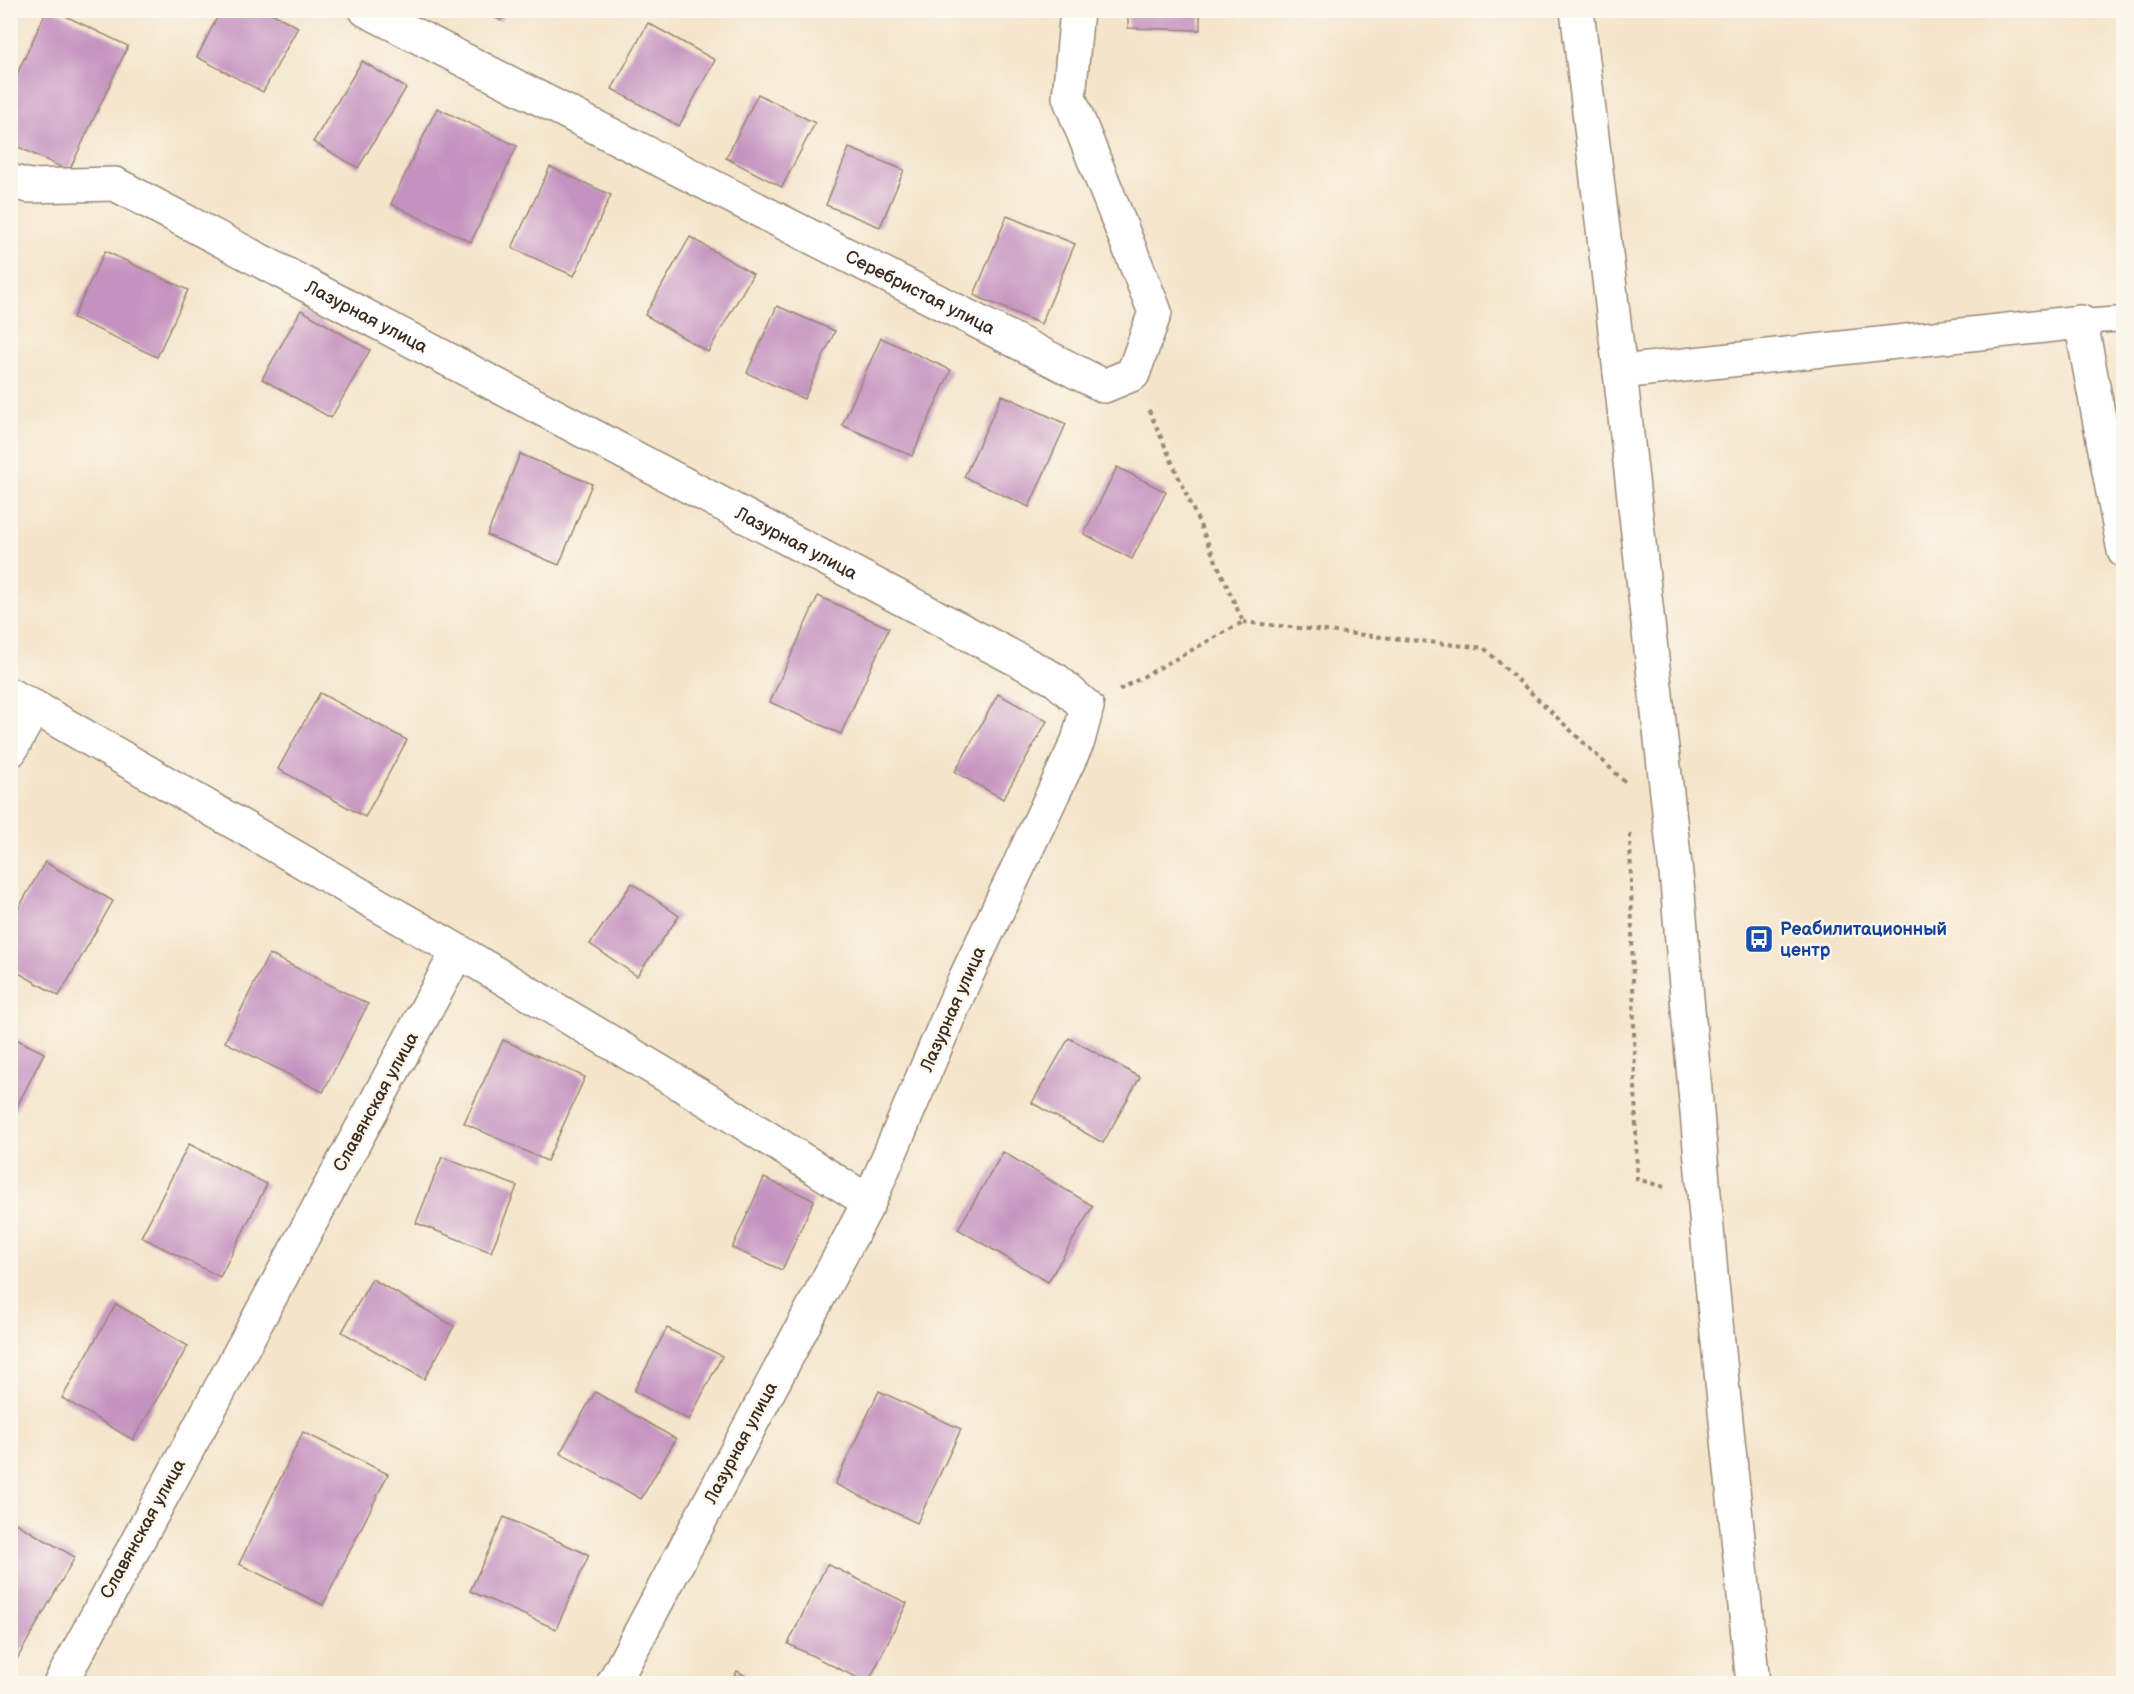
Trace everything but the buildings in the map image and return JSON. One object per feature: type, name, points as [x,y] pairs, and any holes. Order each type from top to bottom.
[{"type":"street","points":[[1077,10],[1070,97],[1155,312],[1133,374]]},
{"type":"street","points":[[1577,10],[1676,871],[1705,1200],[1753,1683]]},
{"type":"street","name":"Серебристая улица","points":[[367,11],[1104,386],[1133,374]]},
{"type":"street","name":"Лазурная улица","points":[[10,181],[29,186],[115,184],[1056,680],[1088,707],[1078,741],[964,981],[868,1202],[613,1683]]},
{"type":"street","points":[[1620,372],[2081,322],[2124,551]]},
{"type":"street","points":[[10,751],[22,701],[458,951],[709,1101],[868,1202]]},
{"type":"street","name":"Славянская улица","points":[[60,1683],[458,951]]},
{"type":"lane","points":[[2081,322],[2124,319]]},
{"type":"path","points":[[1133,374],[1244,622]]},
{"type":"path","points":[[1088,707],[1244,622],[1484,648],[1629,786]]},
{"type":"path","points":[[1630,833],[1637,1179],[1705,1200]]},
{"type":"place","name":"Реабилитационный центр","points":[[1759,939]]}]
